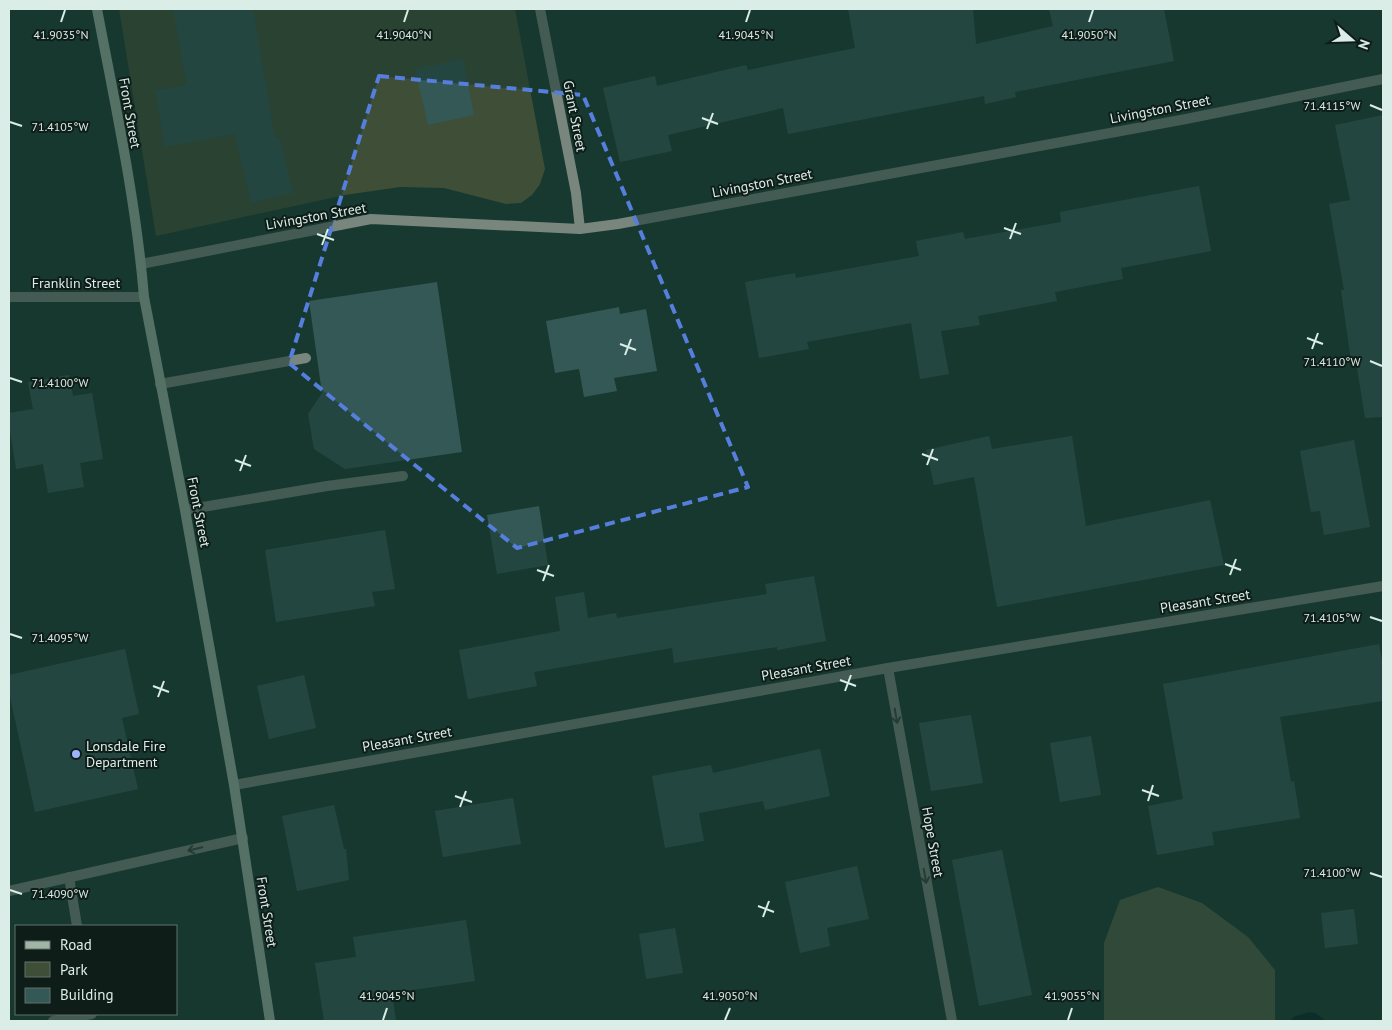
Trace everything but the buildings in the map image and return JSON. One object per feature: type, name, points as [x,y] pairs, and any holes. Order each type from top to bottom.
[{"type":"main road","name":"Front Street","points":[[97,9],[130,192],[144,297],[185,510],[234,784],[270,1021]]},
{"type":"street","name":"Grant Street","points":[[540,9],[576,193],[580,229]]},
{"type":"street","name":"Livingston Street","points":[[141,264],[371,219],[580,229],[618,224],[1186,119],[1383,79]]},
{"type":"street","name":"Franklin Street","points":[[9,297],[144,297]]},
{"type":"street","points":[[160,384],[306,358]]},
{"type":"street","points":[[185,510],[327,486],[403,476]]},
{"type":"street","name":"Pleasant Street","points":[[234,784],[888,668],[1383,586]]},
{"type":"street","name":"Hope Street","points":[[888,668],[952,1021]]},
{"type":"street","points":[[9,891],[243,838]]},
{"type":"street","points":[[69,877],[77,925]]},
{"type":"street","points":[[52,1021],[86,1015]]},
{"type":"highlighted area","points":[[379,76],[583,95],[748,487],[517,548],[289,363]]},
{"type":"green space","points":[[119,9],[515,9],[545,169],[540,184],[532,195],[521,203],[506,204],[444,188],[400,187],[345,195],[156,236]]},
{"type":"green space","points":[[1158,887],[1202,903],[1248,937],[1275,970],[1275,1021],[1104,1021],[1104,943],[1120,900]]},
{"type":"water","points":[[1310,1012],[1317,1014],[1326,1021],[1289,1021],[1295,1016]]},
{"type":"place","name":"Lonsdale Fire Department","points":[[76,754]]}]
